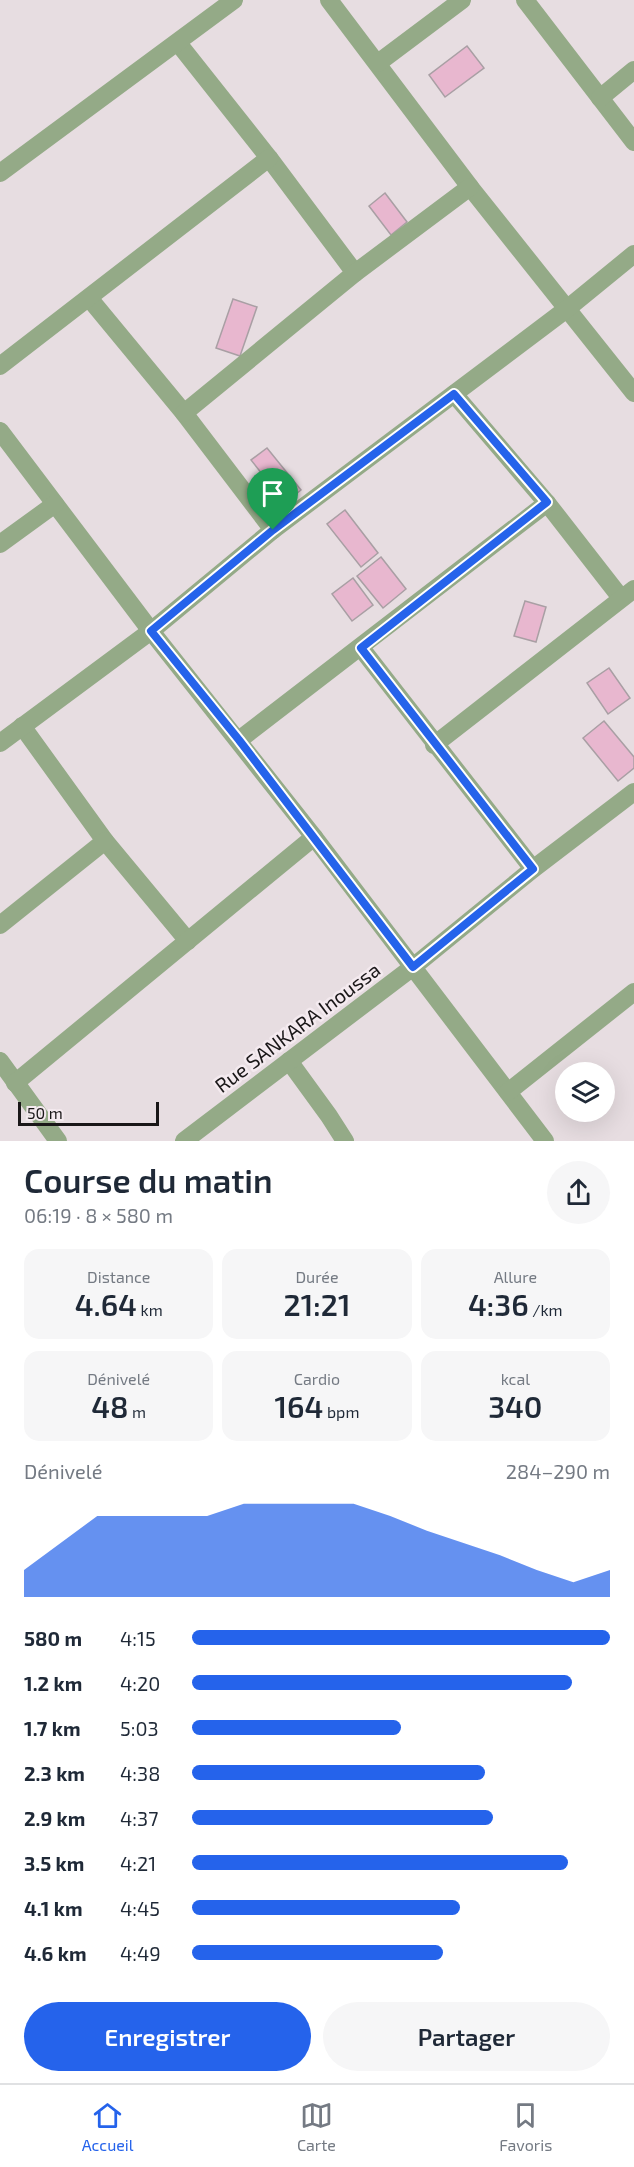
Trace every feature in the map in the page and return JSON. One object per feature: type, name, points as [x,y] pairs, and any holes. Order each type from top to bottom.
[{"type":"street","points":[[0,173],[234,0]]},
{"type":"street","points":[[329,0],[470,187],[634,393]]},
{"type":"street","points":[[378,63],[462,0]]},
{"type":"street","points":[[525,0],[634,142]]},
{"type":"street","points":[[178,43],[269,158],[355,273]]},
{"type":"street","points":[[600,98],[634,70]]},
{"type":"street","points":[[0,366],[269,158]]},
{"type":"street","points":[[184,413],[355,273],[470,187]]},
{"type":"street","points":[[0,743],[151,631],[273,530],[568,308],[634,254]]},
{"type":"street","points":[[89,298],[184,413],[273,530]]},
{"type":"street","points":[[434,745],[628,594],[454,394]]},
{"type":"street","points":[[0,431],[151,631],[314,837],[545,1141]]},
{"type":"street","points":[[239,740],[547,502]]},
{"type":"street","points":[[0,544],[55,504]]},
{"type":"street","points":[[361,648],[434,745],[533,869]]},
{"type":"street","points":[[22,726],[105,841],[188,941]]},
{"type":"street","name":"Rue SANKARA Inoussa","points":[[184,1141],[413,967],[533,869],[634,792]]},
{"type":"street","points":[[15,1083],[314,837]]},
{"type":"street","points":[[0,925],[105,841]]},
{"type":"street","points":[[508,1092],[633,995]]},
{"type":"street","points":[[0,1061],[58,1141]]},
{"type":"street","points":[[289,1061],[345,1141]]},
{"type":"building","points":[[467,46],[484,68],[445,97],[429,75]]},
{"type":"building","points":[[385,193],[407,222],[391,235],[369,206]]},
{"type":"building","points":[[233,299],[257,307],[240,356],[216,348]]},
{"type":"building","points":[[267,448],[301,490],[285,503],[251,460]]},
{"type":"building","points":[[345,510],[378,553],[361,567],[327,524]]},
{"type":"building","points":[[381,557],[406,589],[383,608],[357,576]]},
{"type":"building","points":[[353,578],[373,605],[352,621],[332,594]]},
{"type":"building","points":[[525,601],[546,607],[536,642],[514,636]]},
{"type":"building","points":[[609,668],[630,698],[608,714],[587,683]]},
{"type":"building","points":[[604,721],[634,757],[634,768],[618,781],[583,738]]},
{"type":"route","points":[[454,394],[547,502],[361,648],[434,745],[533,869],[413,967],[239,740],[151,631],[273,530],[454,394]]}]
